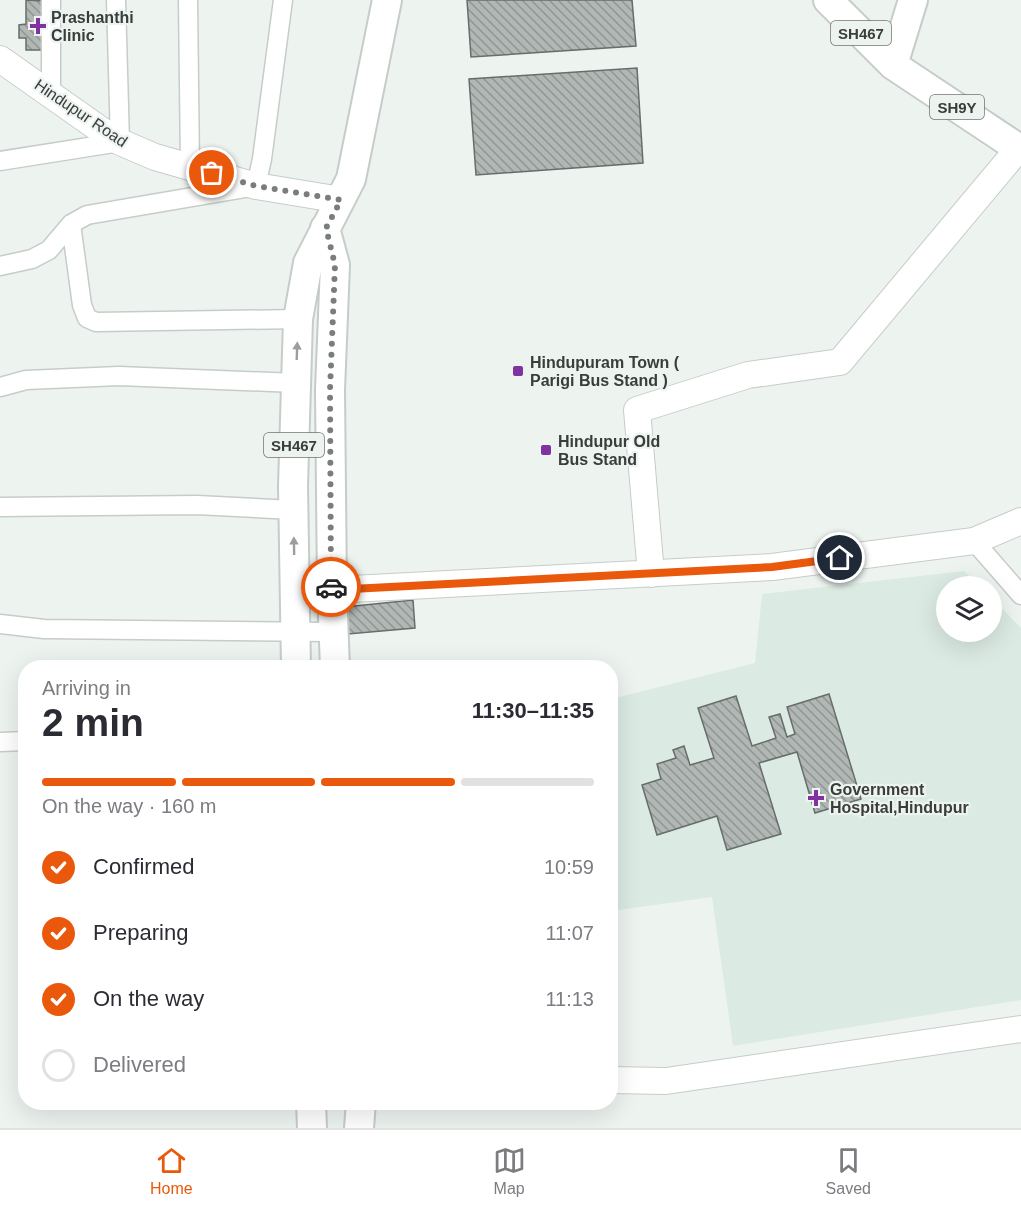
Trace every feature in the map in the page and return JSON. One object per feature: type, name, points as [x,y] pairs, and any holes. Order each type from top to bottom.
[{"type":"main road","name":"SH467","points":[[296,660],[293,510],[298,319],[308,263],[351,179],[387,0]]},
{"type":"main road","name":"SH467","points":[[828,0],[893,65]]},
{"type":"main road","points":[[893,65],[913,0]]},
{"type":"main road","name":"SH9Y","points":[[893,65],[1020,149]]},
{"type":"main road","name":"SH467","points":[[326,228],[335,265],[330,390],[335,660]]},
{"type":"main road","points":[[311,1110],[312,1128]]},
{"type":"main road","points":[[359,1128],[360,1110]]},
{"type":"street","points":[[51,0],[51,95]]},
{"type":"street","points":[[0,161],[120,142],[116,0]]},
{"type":"street","points":[[188,0],[190,167]]},
{"type":"street","points":[[0,266],[32,259],[49,250],[71,224],[87,215],[256,186],[262,159],[283,0]]},
{"type":"street","name":"Hindupur Road","points":[[0,59],[12,77],[51,95],[120,142],[155,157],[256,186],[341,200]]},
{"type":"street","points":[[651,574],[637,410],[748,375],[840,362],[1020,149]]},
{"type":"street","points":[[71,224],[82,305],[87,318],[96,322],[298,319]]},
{"type":"street","points":[[0,387],[26,380],[119,376],[296,383]]},
{"type":"street","points":[[0,507],[196,504],[293,510]]},
{"type":"street","points":[[332,590],[772,567],[974,541],[1021,521]]},
{"type":"street","points":[[974,541],[1021,595]]},
{"type":"street","points":[[0,624],[44,629],[333,632]]},
{"type":"street","points":[[0,742],[18,741]]},
{"type":"street","points":[[618,1080],[666,1081],[1021,1029]]},
{"type":"shaded area","name":"Government Hospital,Hindupur","points":[[964,571],[969,576],[936,576],[936,642],[1002,642],[1002,608],[1021,628],[1021,1000],[733,1046],[712,897],[618,910],[618,697],[755,663],[762,594]]},
{"type":"building","points":[[26,0],[44,1],[44,50],[26,50],[26,38],[19,38],[19,25],[26,24]]},
{"type":"building","points":[[467,0],[632,0],[636,46],[471,57]]},
{"type":"building","points":[[637,68],[643,163],[476,175],[469,79]]},
{"type":"building","points":[[413,600],[415,628],[348,634],[345,607]]},
{"type":"building","points":[[829,694],[861,799],[815,813],[797,752],[759,763],[781,834],[727,850],[717,816],[657,835],[642,785],[661,779],[657,764],[676,758],[673,750],[684,746],[690,765],[714,758],[698,708],[736,696],[752,746],[776,738],[769,717],[780,714],[787,737],[795,734],[787,707]]},
{"type":"way so far","points":[[212,173],[256,186],[341,200],[326,228],[335,265],[330,390],[331,587]]},
{"type":"place","name":"Prashanthi Clinic","points":[[38,26]]},
{"type":"place","name":"Hindupuram Town ( Parigi Bus Stand )","points":[[518,371]]},
{"type":"place","name":"Hindupur Old Bus Stand","points":[[546,450]]},
{"type":"place","name":"Government Hospital,Hindupur","points":[[816,798]]},
{"type":"route","points":[[331,587],[332,590],[772,567],[840,558]]}]
